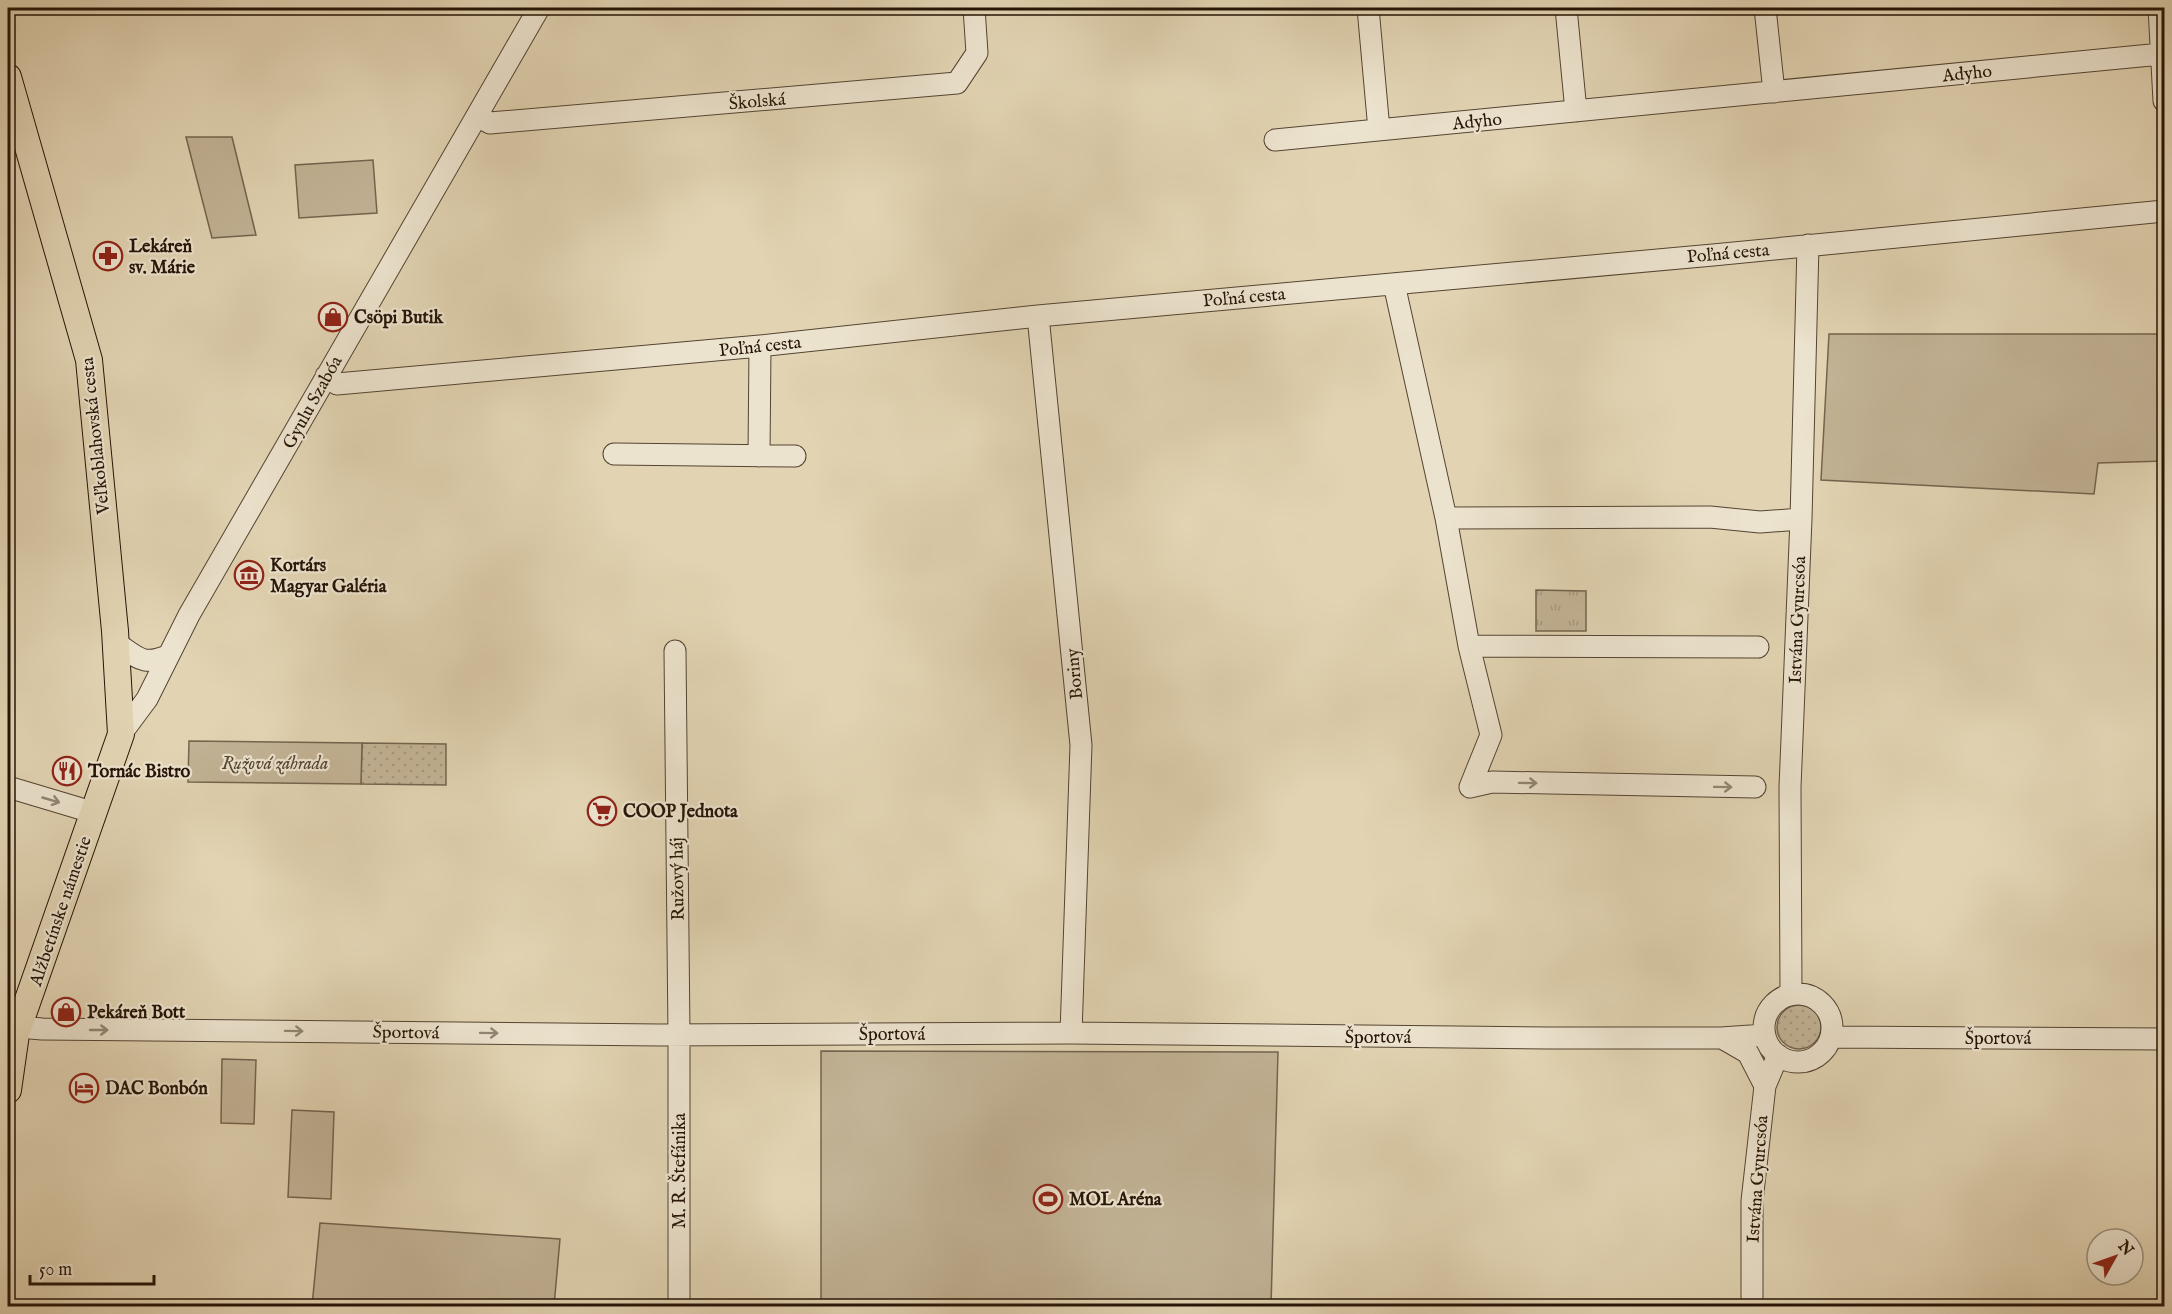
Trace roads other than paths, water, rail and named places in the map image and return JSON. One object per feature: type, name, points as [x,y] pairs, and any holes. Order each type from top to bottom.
[{"type":"main road","name":"Veľkoblahovská cesta","points":[[8,77],[89,360],[116,643],[121,734]]},
{"type":"main road","name":"Alžbetínske námestie","points":[[8,1090],[12,1036],[95,813],[121,734]]},
{"type":"street","name":"Gyulu Szabóa","points":[[121,734],[147,699],[189,615],[539,8]]},
{"type":"street","name":"Školská","points":[[477,116],[490,123],[957,83],[977,53],[974,8]]},
{"type":"street","points":[[1368,8],[1379,130]]},
{"type":"street","points":[[1566,8],[1576,111]]},
{"type":"street","points":[[1765,8],[1774,92]]},
{"type":"street","points":[[2158,8],[2164,101]]},
{"type":"street","name":"Adyho","points":[[1275,140],[2161,54]]},
{"type":"street","name":"Poľná cesta","points":[[326,376],[337,384],[760,346],[1038,316],[2164,211]]},
{"type":"street","name":"Istvána Gyurcsóa","points":[[1791,994],[1790,787],[1801,519],[1808,245]]},
{"type":"street","points":[[1395,284],[1446,518],[1469,646],[1491,735],[1470,788],[1492,782],[1755,787]]},
{"type":"street","name":"Boriny","points":[[1038,316],[1081,745],[1071,1033]]},
{"type":"street","points":[[759,456],[760,346]]},
{"type":"street","points":[[614,454],[795,456]]},
{"type":"street","points":[[1446,518],[1710,517],[1760,522],[1801,519]]},
{"type":"street","points":[[116,643],[136,658],[155,661],[169,655]]},
{"type":"street","points":[[1469,646],[1758,647]]},
{"type":"street","name":"Ružový háj","points":[[675,651],[679,1035]]},
{"type":"street","points":[[8,787],[95,813]]},
{"type":"street","points":[[1791,994],[1808,995],[1823,1004],[1831,1019],[1832,1037],[1827,1047],[1810,1060],[1799,1062],[1778,1055],[1772,1050],[1765,1035],[1764,1026],[1770,1009],[1775,1003],[1791,994]]},
{"type":"street","name":"Športová","points":[[12,1036],[42,1029],[679,1035],[1071,1033],[1549,1038],[1721,1038],[1765,1035]]},
{"type":"street","name":"M. R. Štefánika","points":[[679,1035],[679,1306]]},
{"type":"street","name":"Športová","points":[[1832,1037],[2164,1039]]},
{"type":"street","points":[[1721,1038],[1748,1053],[1765,1086]]},
{"type":"street","name":"Istvána Gyurcsóa","points":[[1752,1306],[1752,1201],[1765,1086],[1778,1055]]},
{"type":"place","name":"Lekáreň sv. Márie","points":[[108,256]]},
{"type":"place","name":"Csöpi Butik","points":[[333,317]]},
{"type":"place","name":"Kortárs Magyar Galéria","points":[[249,575]]},
{"type":"place","name":"Tornác Bistro","points":[[67,771]]},
{"type":"place","name":"COOP Jednota","points":[[602,811]]},
{"type":"place","name":"Pekáreň Bott","points":[[66,1012]]},
{"type":"place","name":"DAC Bonbón","points":[[84,1088]]},
{"type":"place","name":"MOL Aréna","points":[[1048,1199]]},
{"type":"park label","name":"Ružová záhrada","points":[[275,763]]}]
